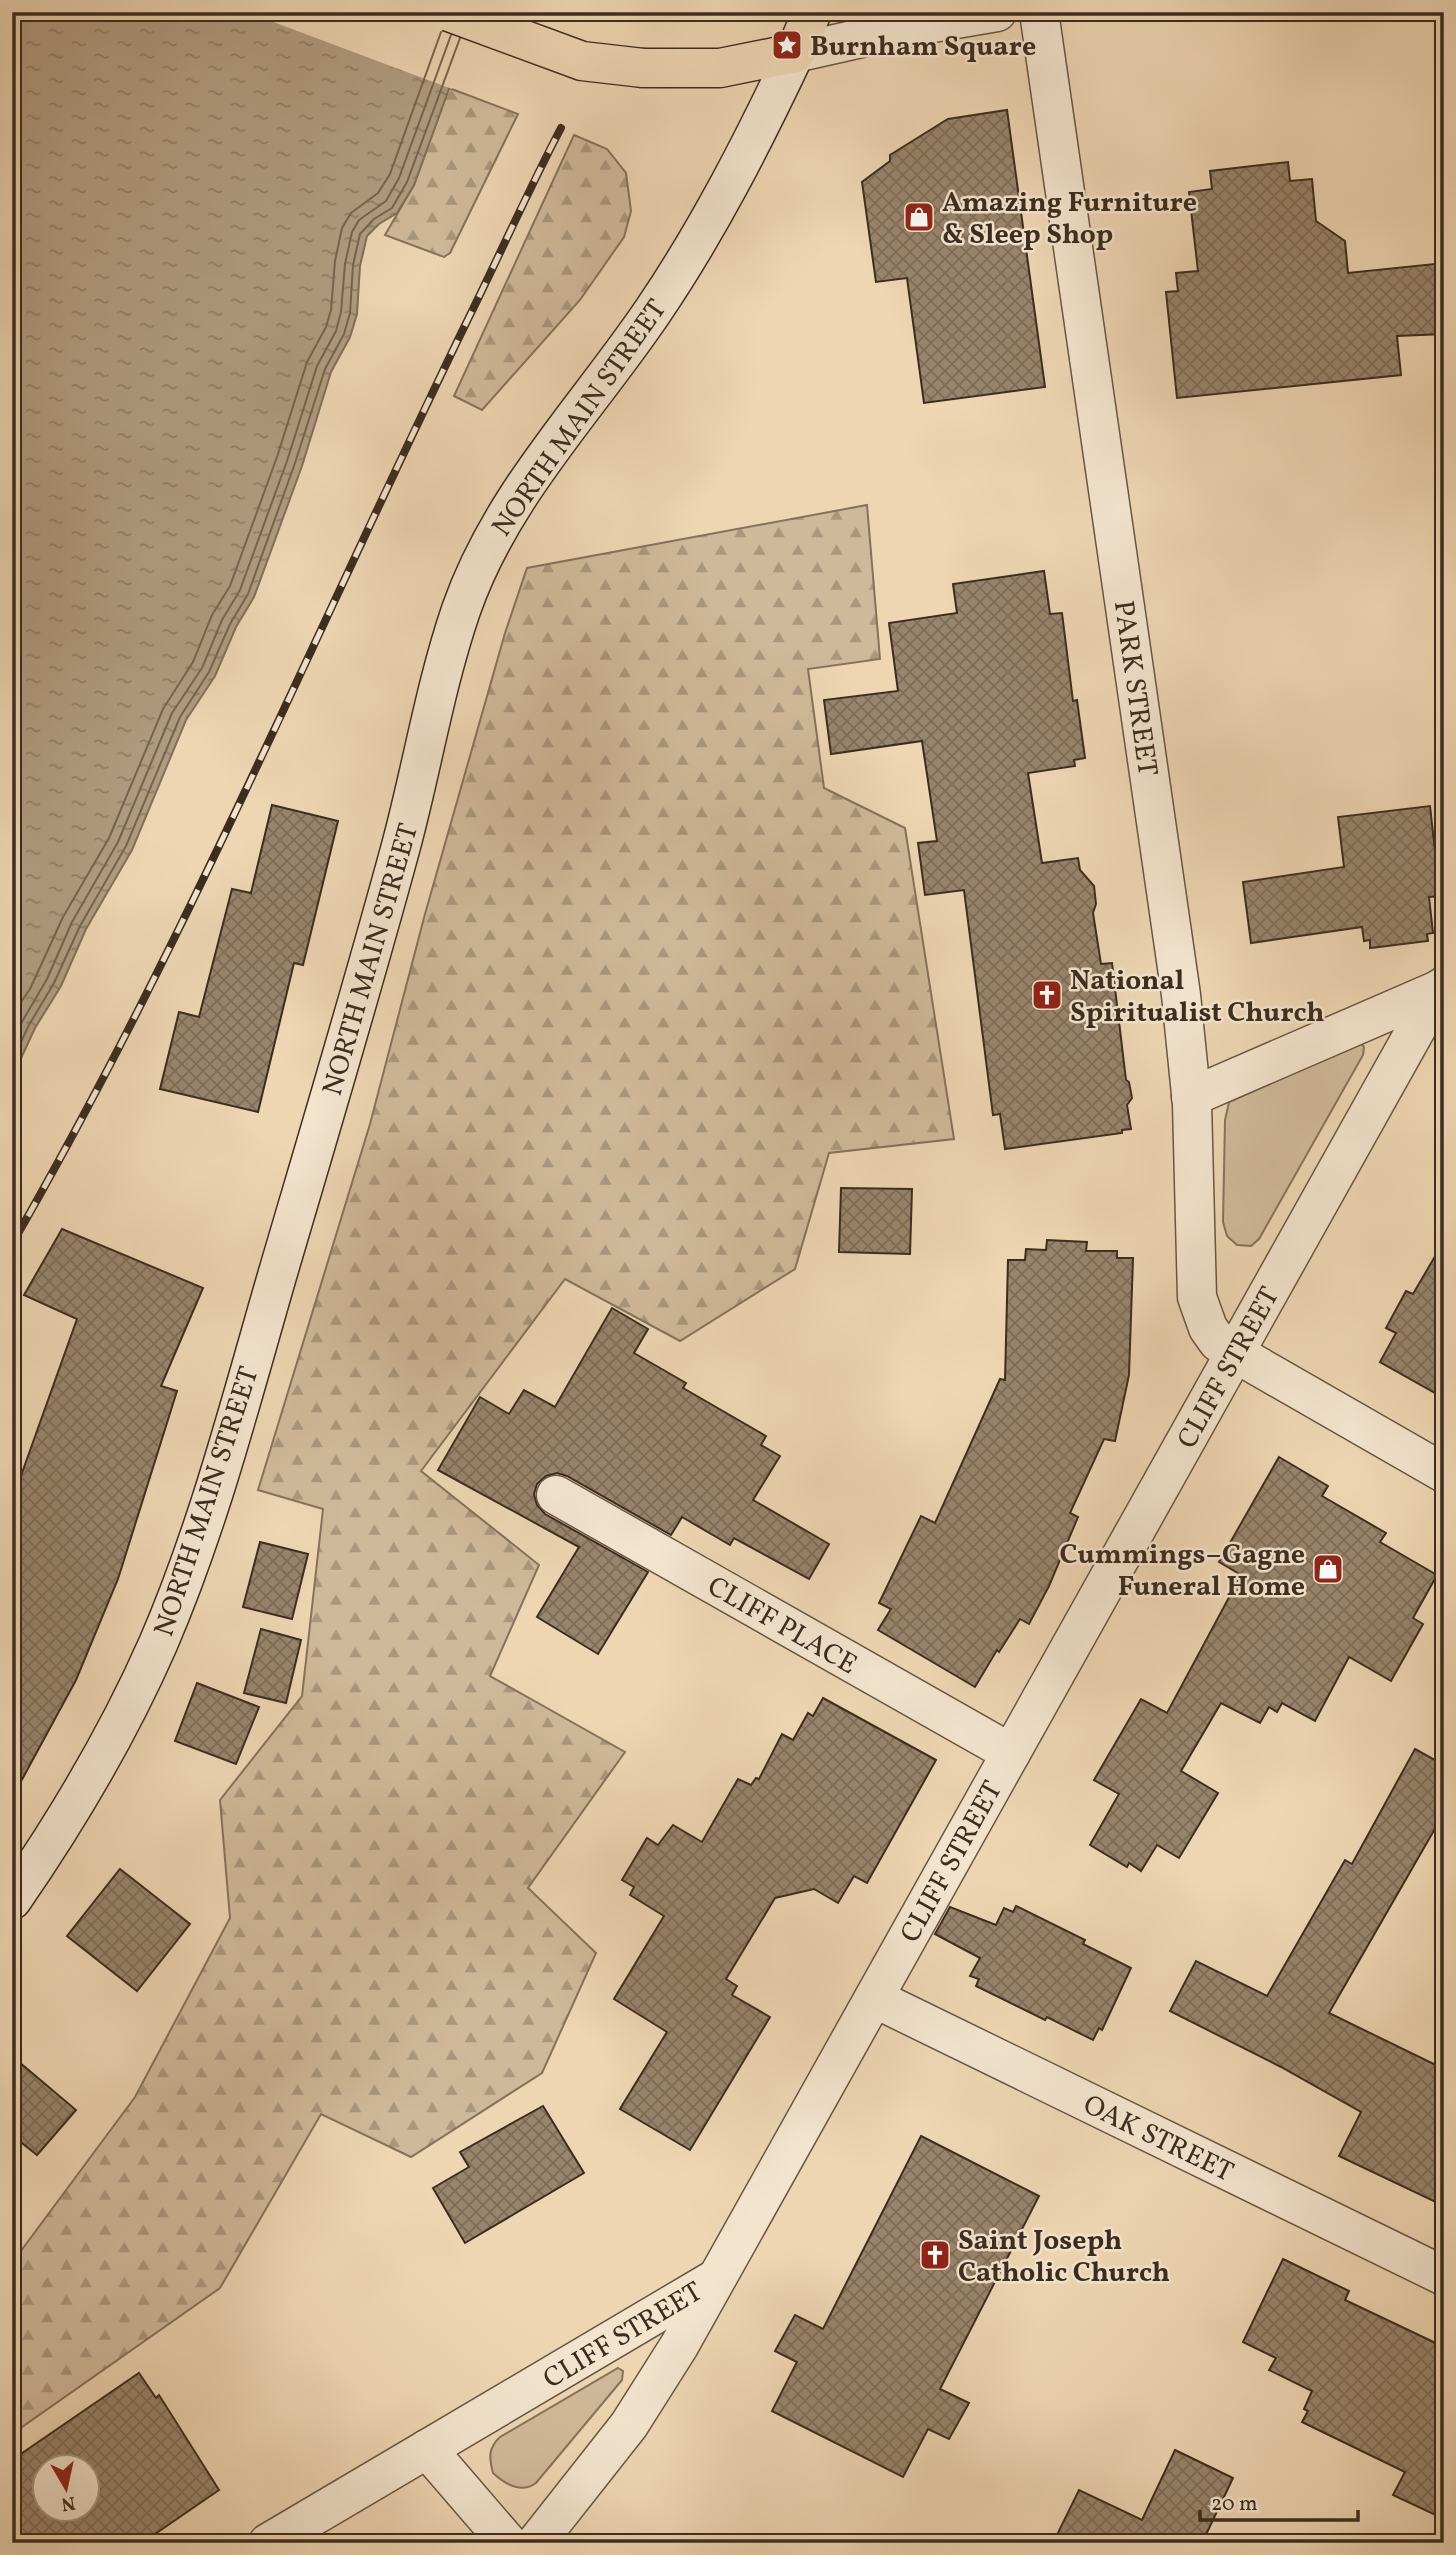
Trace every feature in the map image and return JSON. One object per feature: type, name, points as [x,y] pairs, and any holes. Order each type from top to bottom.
[{"type":"highway","points":[[449,12],[582,61],[643,68],[720,68],[795,53],[812,12]]},
{"type":"street","points":[[795,53],[915,26],[997,12]]},
{"type":"street","name":"PARK STREET","points":[[1039,12],[1181,995],[1191,1097],[1197,1297],[1208,1328],[1218,1342],[1444,1473]]},
{"type":"street","name":"NORTH MAIN STREET","points":[[12,1900],[113,1739],[160,1638],[207,1513],[358,1002],[408,820],[444,668],[472,580],[524,485],[652,313],[692,250],[746,153],[795,53]]},
{"type":"street","name":"CLIFF STREET","points":[[1191,1097],[1441,988]]},
{"type":"street","name":"CLIFF STREET","points":[[268,2543],[717,2278],[1441,988]]},
{"type":"street","name":"CLIFF PLACE","points":[[556,1495],[1011,1753]]},
{"type":"street","name":"OAK STREET","points":[[874,1998],[1444,2276]]},
{"type":"street","points":[[536,2543],[646,2400],[717,2278]]},
{"type":"street","points":[[427,2449],[508,2543]]},
{"type":"green space","points":[[449,88],[518,114],[450,253],[444,257],[385,235],[414,185]]},
{"type":"green space","points":[[574,135],[607,149],[626,173],[631,211],[624,237],[580,300],[482,410],[454,396]]},
{"type":"green space","points":[[867,505],[880,659],[808,669],[824,788],[905,828],[954,1139],[829,1153],[795,1269],[680,1341],[565,1279],[421,1471],[539,1565],[490,1676],[625,1752],[528,1888],[596,1953],[542,2073],[411,2157],[321,2114],[220,2288],[12,2434],[12,2263],[135,2097],[230,1918],[220,1800],[302,1696],[323,1509],[258,1490],[370,1124],[425,914],[505,633],[527,568]]},
{"type":"green space","points":[[1360,1042],[1364,1047],[1363,1055],[1259,1239],[1251,1246],[1237,1245],[1227,1236],[1223,1222],[1225,1120],[1229,1102]]},
{"type":"green space","points":[[618,2368],[623,2371],[622,2380],[536,2483],[519,2488],[493,2473],[490,2454],[500,2437]]},
{"type":"water","points":[[12,12],[477,12],[414,185],[397,213],[379,224],[367,236],[360,266],[357,314],[350,337],[331,372],[302,466],[254,597],[236,627],[215,676],[186,720],[132,850],[86,929],[61,986],[35,1028],[12,1078]]},
{"type":"pier","points":[[247,12],[480,12],[452,89]]},
{"type":"building","points":[[1007,110],[1045,387],[924,403],[907,278],[876,282],[862,182],[890,161],[890,155],[948,119]]},
{"type":"building","points":[[1288,162],[1290,181],[1312,179],[1316,221],[1345,241],[1348,273],[1444,263],[1444,334],[1397,336],[1401,375],[1177,398],[1166,292],[1178,291],[1176,273],[1198,271],[1189,192],[1212,189],[1210,171]]},
{"type":"building","points":[[1044,571],[1050,614],[1062,613],[1073,701],[1077,700],[1085,758],[1074,760],[1075,766],[1028,773],[1042,863],[1078,858],[1080,870],[1094,886],[1096,904],[1093,913],[1101,964],[1112,963],[1126,1080],[1129,1082],[1132,1098],[1127,1105],[1131,1129],[1122,1130],[1122,1133],[1005,1149],[1000,1114],[993,1115],[964,890],[925,895],[918,843],[937,841],[922,741],[831,754],[824,700],[898,691],[889,623],[957,613],[953,584]]},
{"type":"building","points":[[272,805],[338,821],[303,965],[294,963],[258,1112],[160,1089],[179,1012],[199,1017],[232,889],[251,893]]},
{"type":"building","points":[[1430,806],[1440,896],[1429,897],[1433,933],[1427,934],[1428,941],[1370,948],[1370,940],[1364,941],[1362,927],[1251,943],[1243,882],[1344,867],[1338,817]]},
{"type":"building","points":[[841,1188],[912,1189],[910,1254],[839,1252]]},
{"type":"building","points":[[62,1229],[203,1288],[161,1386],[177,1391],[118,1579],[76,1680],[12,1798],[12,1501],[77,1319],[24,1295]]},
{"type":"building","points":[[1047,1240],[1087,1242],[1086,1251],[1117,1251],[1117,1258],[1133,1258],[1129,1375],[1115,1441],[1104,1439],[1070,1513],[1078,1517],[1049,1586],[1029,1624],[1020,1619],[975,1687],[878,1630],[891,1609],[879,1603],[921,1516],[935,1523],[1000,1379],[1005,1380],[1008,1260],[1025,1260],[1026,1249],[1046,1250]]},
{"type":"building","points":[[1444,1241],[1444,1398],[1380,1362],[1396,1333],[1386,1328],[1406,1291],[1413,1294]]},
{"type":"building","points":[[612,1308],[648,1329],[634,1353],[686,1383],[683,1388],[766,1436],[761,1445],[780,1456],[753,1500],[829,1544],[809,1579],[734,1538],[730,1545],[682,1517],[671,1535],[567,1476],[557,1473],[546,1476],[537,1484],[534,1494],[537,1505],[545,1514],[648,1572],[598,1654],[537,1617],[579,1547],[438,1470],[480,1397],[509,1414],[524,1390],[555,1407]]},
{"type":"building","points":[[1279,1457],[1328,1486],[1322,1496],[1386,1533],[1380,1542],[1437,1575],[1413,1618],[1423,1624],[1391,1681],[1349,1657],[1315,1721],[1282,1703],[1277,1712],[1269,1707],[1260,1723],[1221,1703],[1181,1771],[1218,1793],[1179,1858],[1157,1845],[1141,1871],[1129,1863],[1127,1867],[1090,1845],[1119,1794],[1094,1780],[1141,1699],[1167,1713],[1241,1575],[1219,1562]]},
{"type":"building","points":[[260,1542],[308,1554],[292,1619],[243,1607]]},
{"type":"building","points":[[261,1629],[301,1640],[286,1703],[244,1693]]},
{"type":"building","points":[[197,1683],[259,1707],[236,1764],[175,1741]]},
{"type":"building","points":[[823,1698],[936,1760],[867,1883],[854,1876],[838,1903],[814,1889],[775,1898],[726,1979],[737,1986],[732,1995],[770,2017],[690,2150],[620,2109],[667,2032],[614,1999],[664,1916],[630,1895],[634,1887],[622,1880],[647,1838],[658,1845],[673,1825],[702,1842],[738,1779],[751,1785],[756,1778],[759,1779],[782,1734],[793,1740],[808,1713],[813,1716]]},
{"type":"building","points":[[1415,1749],[1444,1765],[1444,1813],[1329,2013],[1444,2069],[1444,2206],[1339,2156],[1361,2112],[1281,2067],[1170,2011],[1196,1961],[1267,1996],[1345,1860],[1352,1864]]},
{"type":"building","points":[[120,1869],[190,1924],[137,1991],[67,1936]]},
{"type":"building","points":[[1016,1906],[1085,1940],[1083,1944],[1131,1968],[1102,2030],[1099,2028],[1093,2040],[976,1986],[979,1979],[970,1976],[980,1958],[935,1934],[950,1907],[996,1925],[1004,1908],[1013,1912]]},
{"type":"building","points":[[12,2056],[76,2110],[37,2155],[12,2135]]},
{"type":"building","points":[[543,2106],[584,2173],[465,2243],[433,2188],[469,2167],[460,2152]]},
{"type":"building","name":"Saint Joseph Catholic Church","points":[[921,2136],[1039,2196],[940,2389],[969,2403],[949,2439],[928,2429],[903,2477],[772,2411],[797,2362],[775,2351],[795,2315],[823,2329]]},
{"type":"building","points":[[1283,2259],[1349,2291],[1345,2300],[1444,2347],[1444,2519],[1393,2495],[1405,2472],[1302,2422],[1308,2411],[1304,2409],[1312,2391],[1269,2370],[1276,2358],[1243,2342]]},
{"type":"building","points":[[139,2373],[156,2398],[159,2395],[219,2490],[142,2543],[12,2543],[12,2460]]},
{"type":"building","points":[[1175,2450],[1233,2478],[1202,2543],[1053,2543],[1079,2490],[1142,2520]]},
{"type":"railway","points":[[12,1244],[75,1131],[193,900],[561,128]]},
{"type":"place","name":"Burnham Square","points":[[787,45]]},
{"type":"place","name":"Amazing Furniture & Sleep Shop","points":[[919,217]]},
{"type":"place","name":"National Spiritualist Church","points":[[1047,995]]},
{"type":"place","name":"Cummings–Gagne Funeral Home","points":[[1328,1569]]},
{"type":"place","name":"Saint Joseph Catholic Church","points":[[935,2255]]}]
